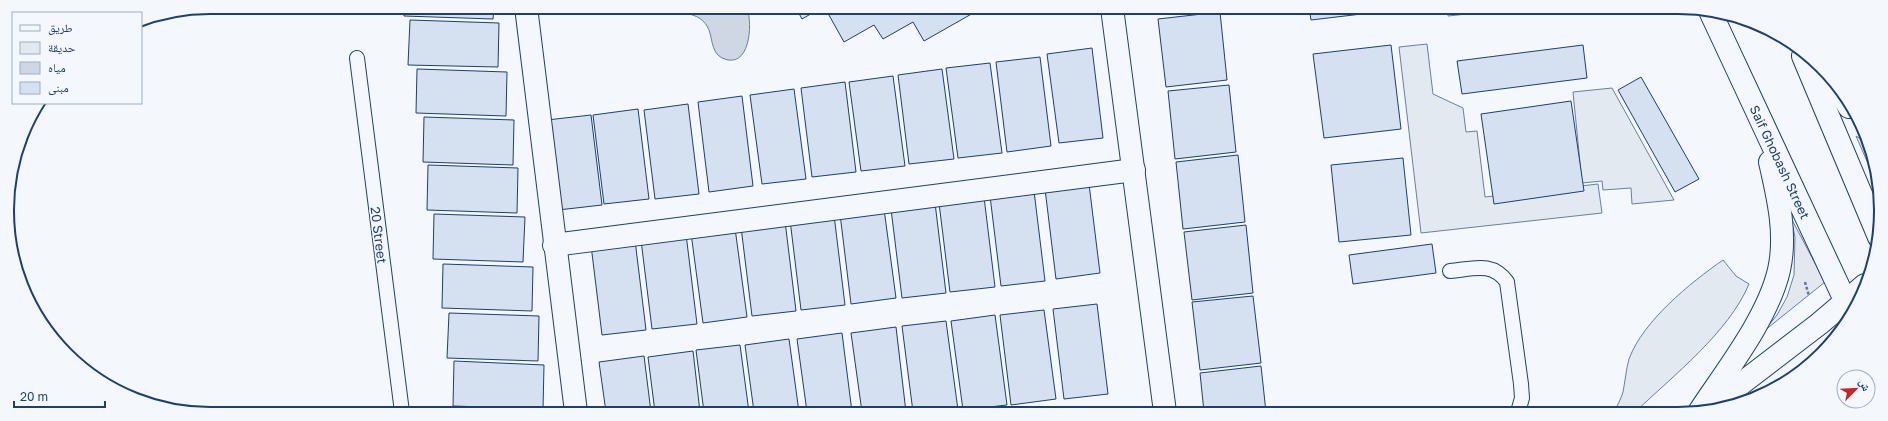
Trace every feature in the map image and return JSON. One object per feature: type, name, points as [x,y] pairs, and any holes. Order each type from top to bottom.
[{"type":"street","points":[[527,14],[554,245],[575,407]]},
{"type":"street","points":[[1113,14],[1164,407]]},
{"type":"street","name":"Saif Ghobash Street","points":[[1713,18],[1761,124],[1848,307]]},
{"type":"street","points":[[1807,63],[1874,224]]},
{"type":"street","points":[[1704,405],[1738,354],[1761,314],[1771,294],[1779,270],[1782,236],[1781,218],[1761,124]]},
{"type":"street","points":[[554,245],[1134,170]]},
{"type":"street","points":[[1716,403],[1819,324],[1848,307]]},
{"type":"lane","name":"20 Street","points":[[357,58],[401,407]]},
{"type":"lane","points":[[1450,271],[1484,268],[1493,269],[1501,274],[1507,282],[1521,384],[1522,398],[1519,407]]},
{"type":"green space","points":[[1448,14],[1467,14],[1448,16]]},
{"type":"green space","points":[[1427,44],[1433,94],[1463,108],[1466,132],[1477,131],[1485,197],[1598,184],[1602,213],[1421,233],[1399,47]]},
{"type":"green space","points":[[1612,88],[1674,200],[1632,204],[1631,188],[1603,190],[1602,181],[1582,183],[1573,92]]},
{"type":"green space","points":[[1723,260],[1736,276],[1749,284],[1740,302],[1714,336],[1640,407],[1616,407],[1623,392],[1629,359],[1636,345],[1656,317],[1682,291]]},
{"type":"shaded area","points":[[1856,136],[1861,139],[1868,163]]},
{"type":"shaded area","points":[[1791,218],[1825,282],[1764,331],[1777,315],[1787,297],[1794,275],[1795,237]]},
{"type":"water","points":[[688,14],[749,14],[750,24],[747,44],[744,52],[739,58],[731,60],[722,58],[718,55],[715,52],[707,26],[696,17]]},
{"type":"building","points":[[404,14],[493,14],[493,19],[404,16]]},
{"type":"building","points":[[799,14],[811,14],[802,19]]},
{"type":"building","points":[[828,14],[971,14],[924,41],[913,22],[883,39],[874,25],[844,42]]},
{"type":"building","points":[[1202,14],[1220,14],[1227,80],[1166,87],[1158,19]]},
{"type":"building","points":[[1310,14],[1362,14],[1311,20]]},
{"type":"building","points":[[410,20],[499,23],[498,67],[408,65]]},
{"type":"building","points":[[1391,45],[1401,129],[1324,138],[1313,54]]},
{"type":"building","points":[[1583,45],[1587,78],[1462,94],[1457,61]]},
{"type":"building","points":[[1092,48],[1103,138],[1059,143],[1047,54]]},
{"type":"building","points":[[1040,57],[1051,146],[1007,152],[996,62]]},
{"type":"building","points":[[990,63],[1002,153],[958,158],[946,68]]},
{"type":"building","points":[[417,69],[507,72],[506,116],[416,113]]},
{"type":"building","points":[[942,69],[954,159],[909,164],[898,75]]},
{"type":"building","points":[[893,76],[905,166],[861,171],[849,82]]},
{"type":"building","points":[[1641,77],[1699,179],[1675,192],[1618,90]]},
{"type":"building","points":[[845,82],[856,172],[812,177],[801,88]]},
{"type":"building","points":[[1229,85],[1236,152],[1175,159],[1168,91]]},
{"type":"building","points":[[794,89],[806,179],[762,184],[750,95]]},
{"type":"building","points":[[742,96],[753,186],[709,192],[698,102]]},
{"type":"building","points":[[1571,101],[1584,191],[1494,204],[1481,114]]},
{"type":"building","points":[[688,104],[699,194],[655,199],[644,110]]},
{"type":"building","points":[[638,109],[649,199],[604,204],[593,115]]},
{"type":"building","points":[[591,115],[602,205],[558,210],[547,120]]},
{"type":"building","points":[[424,117],[514,120],[513,165],[423,162]]},
{"type":"building","points":[[1238,155],[1245,222],[1183,229],[1176,162]]},
{"type":"building","points":[[1403,158],[1411,235],[1339,242],[1331,165]]},
{"type":"building","points":[[428,165],[518,168],[517,213],[427,210]]},
{"type":"building","points":[[1089,184],[1100,273],[1056,279],[1045,189]]},
{"type":"building","points":[[1034,191],[1045,281],[1001,286],[990,196]]},
{"type":"building","points":[[984,197],[995,287],[950,292],[939,203]]},
{"type":"building","points":[[935,203],[946,293],[902,298],[891,209]]},
{"type":"building","points":[[884,209],[896,298],[851,304],[840,214]]},
{"type":"building","points":[[434,214],[525,217],[523,262],[433,259]]},
{"type":"building","points":[[834,215],[845,305],[801,310],[790,220]]},
{"type":"building","points":[[785,221],[796,311],[752,316],[741,227]]},
{"type":"building","points":[[1246,225],[1253,293],[1192,300],[1184,232]]},
{"type":"building","points":[[735,228],[747,317],[703,323],[691,233]]},
{"type":"building","points":[[686,234],[697,324],[652,329],[641,240]]},
{"type":"building","points":[[635,240],[646,330],[602,335],[591,245]]},
{"type":"building","points":[[1432,244],[1436,273],[1353,284],[1349,255]]},
{"type":"building","points":[[443,264],[533,267],[532,311],[442,308]]},
{"type":"building","points":[[1253,296],[1261,363],[1200,370],[1192,302]]},
{"type":"building","points":[[1097,304],[1108,394],[1064,399],[1053,309]]},
{"type":"building","points":[[1044,310],[1056,399],[1011,405],[1000,315]]},
{"type":"building","points":[[449,313],[539,316],[538,361],[447,358]]},
{"type":"building","points":[[995,315],[1007,405],[989,407],[963,407],[951,321]]},
{"type":"building","points":[[946,321],[958,407],[912,407],[902,326]]},
{"type":"building","points":[[896,327],[905,407],[861,407],[851,333]]},
{"type":"building","points":[[842,333],[851,407],[806,407],[797,339]]},
{"type":"building","points":[[789,339],[798,407],[753,407],[745,345]]},
{"type":"building","points":[[740,345],[748,407],[703,407],[696,350]]},
{"type":"building","points":[[693,351],[699,407],[654,407],[648,357]]},
{"type":"building","points":[[644,356],[650,407],[605,407],[599,362]]},
{"type":"building","points":[[454,361],[544,365],[543,407],[453,406]]},
{"type":"building","points":[[1261,366],[1265,407],[1203,407],[1200,373]]}]
